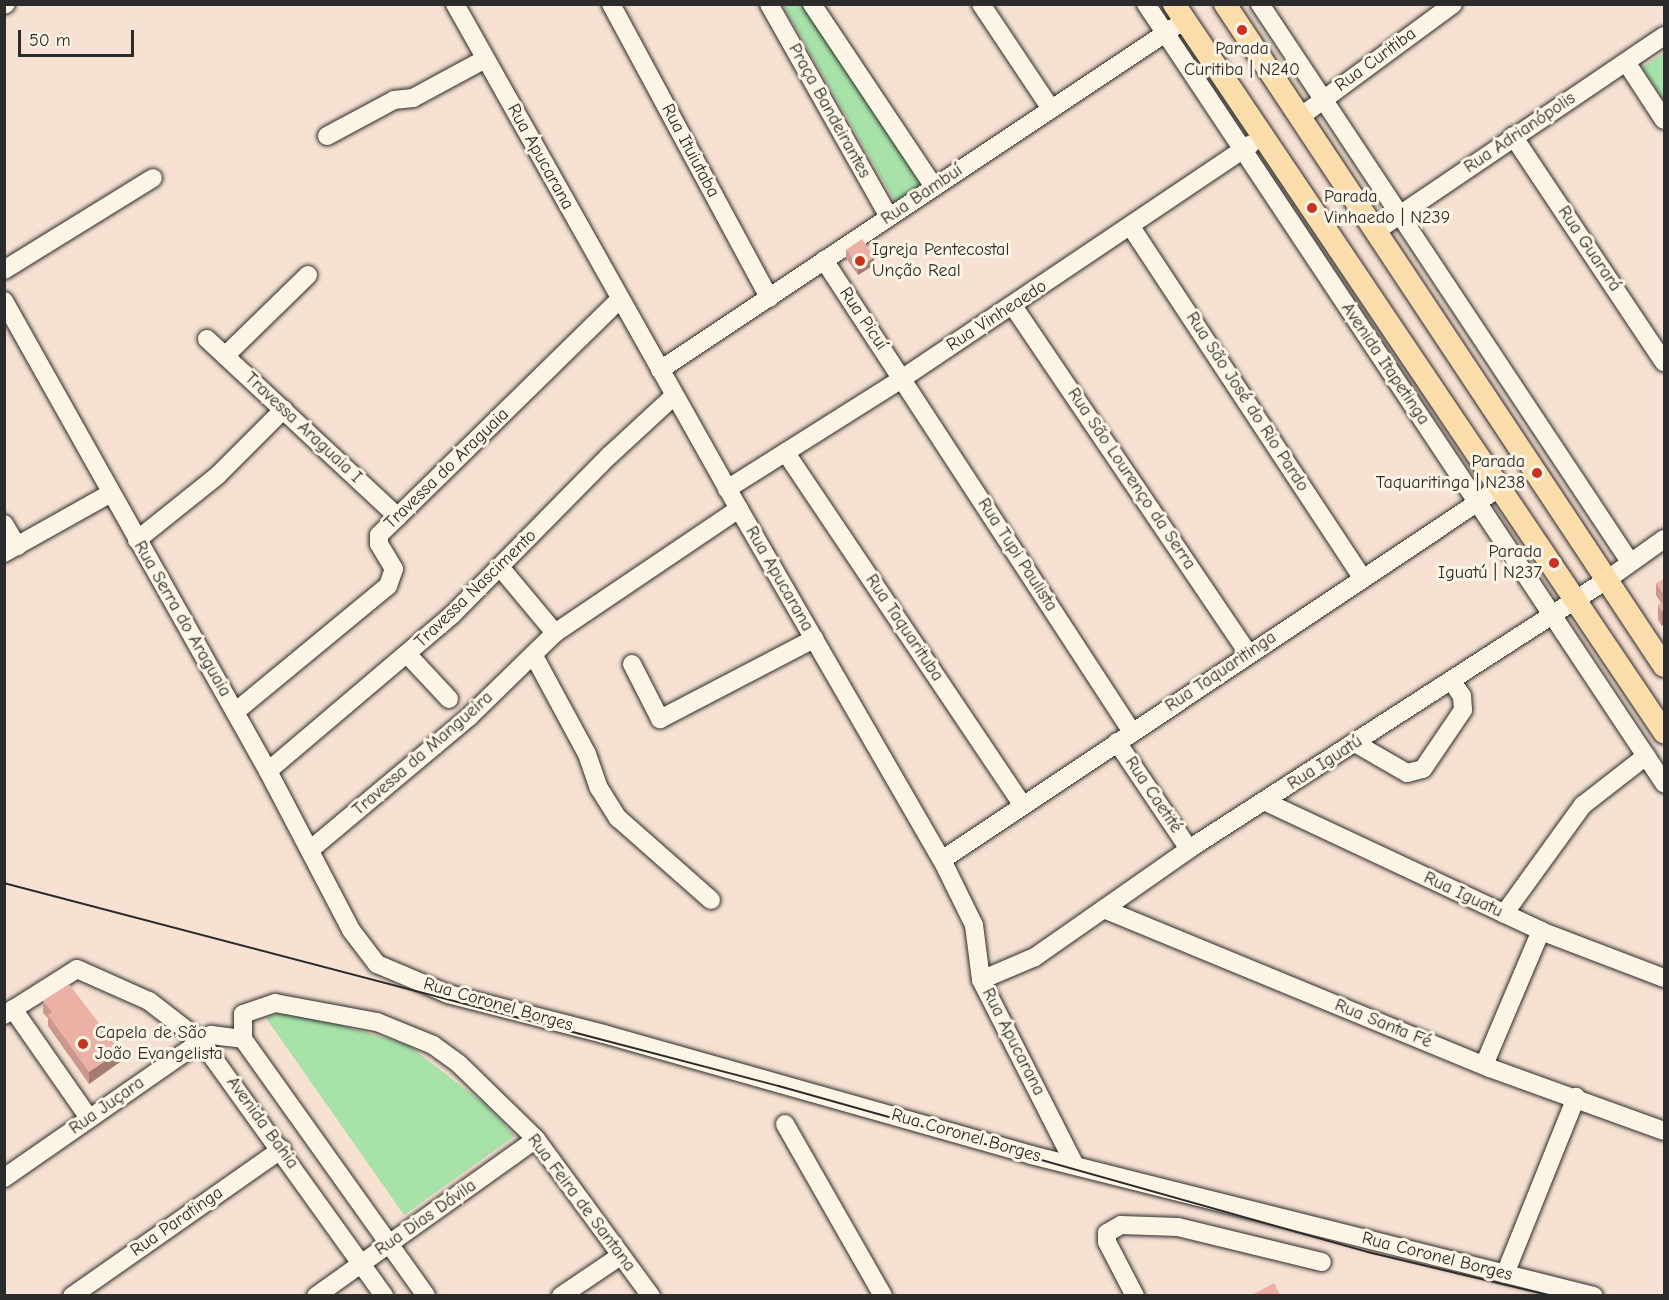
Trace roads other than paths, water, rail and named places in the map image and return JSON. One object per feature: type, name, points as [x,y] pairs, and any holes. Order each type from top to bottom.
[{"type":"main road","points":[[1225,4],[1665,666]]},
{"type":"main road","name":"Avenida Itapetinga","points":[[1180,12],[1502,486],[1665,732]]},
{"type":"main road","points":[[1427,377],[1459,356]]},
{"type":"main road","points":[[1465,432],[1495,411]]},
{"type":"street","name":"Rua Apucarana","points":[[455,4],[674,396],[942,860],[974,925],[981,980],[1075,1165]]},
{"type":"street","name":"Rua Ituiutaba","points":[[611,4],[769,298]]},
{"type":"street","name":"Praça Bandeirantes","points":[[769,4],[890,217]]},
{"type":"street","points":[[812,4],[934,187]]},
{"type":"street","points":[[981,4],[1051,109]]},
{"type":"street","name":"Avenida Itapetinga","points":[[1146,4],[1665,783]]},
{"type":"street","points":[[1260,4],[1630,562]]},
{"type":"street","name":"Rua Curitiba","points":[[1300,117],[1432,10],[1453,4]]},
{"type":"street","name":"Rua Bambuí","points":[[660,370],[1166,34],[1180,12]]},
{"type":"street","name":"Rua Adrianópolis","points":[[1376,231],[1513,136],[1665,36]]},
{"type":"street","points":[[327,136],[394,100],[413,98],[485,59]]},
{"type":"street","points":[[1626,62],[1665,120]]},
{"type":"street","name":"Rua Vinheaedo","points":[[727,489],[1013,306],[1263,136]]},
{"type":"street","name":"Rua Guarará","points":[[1513,136],[1665,362]]},
{"type":"street","points":[[4,270],[153,178]]},
{"type":"street","name":"Rua São José do Rio Pardo","points":[[1131,227],[1362,578]]},
{"type":"street","name":"Rua Picuí","points":[[824,260],[903,378]]},
{"type":"street","points":[[225,356],[308,275]]},
{"type":"street","name":"Travessa do Araguaia","points":[[235,712],[388,586],[394,569],[379,544],[379,535],[620,299]]},
{"type":"street","name":"Rua Serra do Araguaia","points":[[4,301],[268,771],[357,938]]},
{"type":"street","name":"Rua São Lourenço da Serra","points":[[1013,306],[1248,653]]},
{"type":"street","name":"Travessa Araguaia I","points":[[207,339],[398,517]]},
{"type":"street","name":"Rua Tupi Paulista","points":[[903,378],[1124,737]]},
{"type":"street","name":"Travessa Nascimento","points":[[268,771],[408,655],[500,567],[610,455],[674,396]]},
{"type":"street","points":[[137,540],[218,475],[284,409]]},
{"type":"street","name":"Rua Taquarituba","points":[[786,453],[1022,804]]},
{"type":"street","name":"Rua Taquaritinga","points":[[942,860],[1248,653],[1502,486]]},
{"type":"street","points":[[4,524],[10,549],[111,493]]},
{"type":"street","name":"Travessa da Mangueira","points":[[310,850],[470,716],[555,633],[739,509]]},
{"type":"street","name":"Rua Iguatú","points":[[981,980],[1035,957],[1189,849],[1266,802],[1578,599],[1665,539]]},
{"type":"street","points":[[500,567],[555,633]]},
{"type":"street","points":[[632,664],[660,719],[814,639]]},
{"type":"street","points":[[408,655],[449,699]]},
{"type":"street","points":[[534,656],[587,754],[599,788],[618,818],[711,900]]},
{"type":"street","points":[[1355,743],[1407,773],[1423,770],[1463,710],[1462,696],[1451,680]]},
{"type":"street","name":"Rua Caetité","points":[[1124,737],[1189,849]]},
{"type":"street","points":[[1504,914],[1583,805],[1646,756]]},
{"type":"street","name":"Rua Iguatu","points":[[1266,802],[1540,931],[1665,978]]},
{"type":"street","name":"Rua Santa Fé","points":[[1104,909],[1484,1065],[1665,1131]]},
{"type":"street","points":[[1484,1065],[1540,931]]},
{"type":"street","name":"Rua Coronel Borges","points":[[357,938],[377,964],[448,994],[1075,1165],[1594,1296]]},
{"type":"street","name":"Avenida Bahia","points":[[9,1012],[77,969],[149,1001],[201,1041],[282,1149],[384,1296]]},
{"type":"street","name":"Rua Feira de Santana","points":[[243,1039],[243,1014],[254,1008],[289,1004],[377,1022],[411,1034],[459,1064],[536,1139],[651,1296]]},
{"type":"street","points":[[9,1012],[89,1118]]},
{"type":"street","name":"Rua Juçara","points":[[4,1178],[201,1041],[212,1035],[243,1039]]},
{"type":"street","name":"Avenida Bahia","points":[[243,1039],[391,1243],[426,1296]]},
{"type":"street","points":[[1505,1274],[1576,1097]]},
{"type":"street","points":[[785,1124],[883,1296]]},
{"type":"street","name":"Rua Dias Dávila","points":[[316,1296],[536,1139]]},
{"type":"street","name":"Rua Paratinga","points":[[72,1296],[282,1149]]},
{"type":"street","points":[[1136,1296],[1107,1242],[1107,1233],[1120,1225],[1178,1227],[1322,1262]]},
{"type":"street","points":[[561,1296],[620,1256]]},
{"type":"tram line","points":[[4,883],[779,1086],[1368,1252],[1553,1296]]},
{"type":"place","name":"Parada Curitiba | N240","points":[[1242,30]]},
{"type":"place","name":"Parada Vinhaedo | N239","points":[[1312,208]]},
{"type":"place","name":"Igreja Pentecostal Unção Real","points":[[860,261]]},
{"type":"place","name":"Parada Taquaritinga | N238","points":[[1537,473]]},
{"type":"place","name":"Parada Iguatú | N237","points":[[1554,563]]},
{"type":"place","name":"Capela de São João Evangelista","points":[[83,1044]]}]
